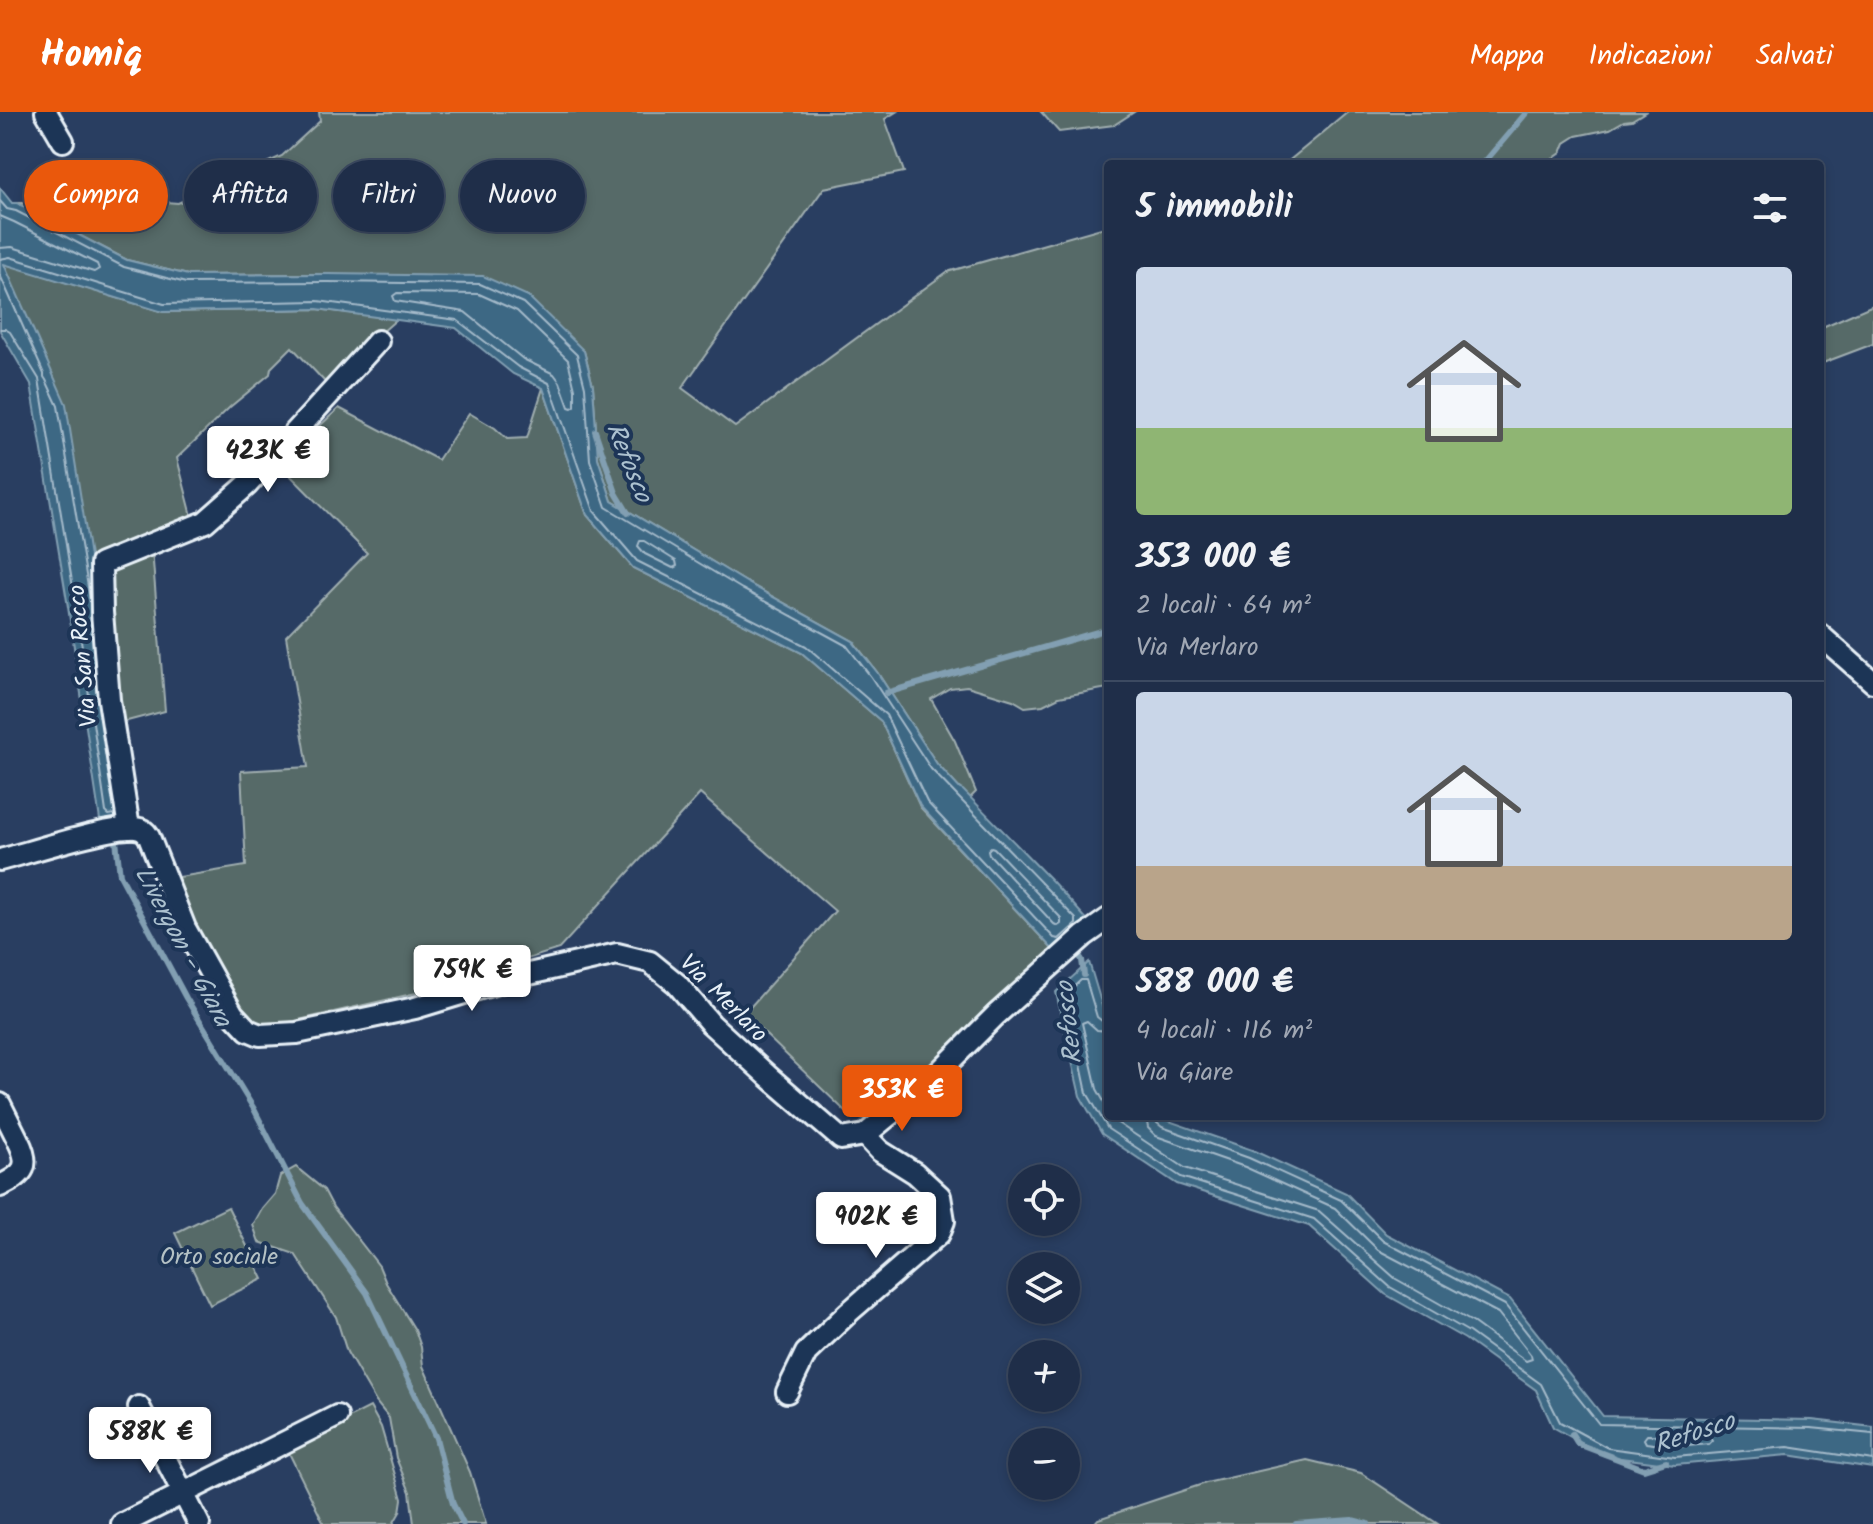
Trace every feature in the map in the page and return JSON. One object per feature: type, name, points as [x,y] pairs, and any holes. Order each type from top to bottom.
[{"type":"street","points":[[46,112],[63,141]]},
{"type":"street","name":"Via San Rocco","points":[[129,828],[109,700],[101,564],[205,522],[247,485],[378,341]]},
{"type":"street","points":[[1824,639],[1873,682]]},
{"type":"street","points":[[0,860],[129,828]]},
{"type":"street","name":"Via Merlaro","points":[[129,828],[144,830],[149,837],[185,928],[233,1014],[248,1030],[260,1035],[297,1033],[415,1008],[520,976],[617,954],[650,962],[677,984],[711,1024],[841,1139],[865,1135]]},
{"type":"street","points":[[787,1392],[806,1353],[939,1234],[944,1221],[940,1196],[915,1173],[880,1151],[865,1135],[929,1082],[996,1015],[1104,922]]},
{"type":"street","points":[[0,1104],[26,1156],[24,1168],[14,1179],[0,1186]]},
{"type":"street","points":[[139,1407],[199,1524]]},
{"type":"street","points":[[122,1524],[337,1416]]},
{"type":"green space","points":[[319,112],[896,112],[885,119],[904,172],[824,188],[682,388],[735,427],[947,272],[1104,227],[1104,689],[1025,707],[1013,700],[967,686],[950,688],[931,699],[955,741],[976,792],[970,798],[937,764],[853,641],[746,582],[612,501],[598,458],[593,386],[584,351],[328,274],[188,275],[127,260],[73,232],[168,232],[168,202],[184,200],[184,232],[317,232],[317,160],[273,160],[282,156],[320,121]]},
{"type":"green space","points":[[1041,112],[1134,112],[1114,125],[1059,132]]},
{"type":"green space","points":[[1348,112],[1645,112],[1610,129],[1576,136],[1565,143],[1561,153],[1551,160],[1290,160]]},
{"type":"green space","points":[[3,263],[163,312],[317,309],[397,319],[325,382],[292,347],[271,368],[270,374],[177,458],[192,516],[151,537],[165,711],[116,724]]},
{"type":"green space","points":[[1873,305],[1873,344],[1824,362],[1824,326]]},
{"type":"green space","points":[[543,388],[587,515],[633,568],[802,653],[881,721],[920,807],[1055,952],[870,1121],[846,1112],[744,1014],[835,911],[700,794],[559,949],[425,991],[277,1025],[260,1025],[249,1020],[236,1005],[192,925],[173,878],[246,866],[241,771],[308,767],[286,636],[367,553],[279,464],[339,408],[438,460],[469,413],[507,439],[527,438]]},
{"type":"green space","points":[[296,1167],[324,1190],[333,1207],[379,1266],[415,1330],[423,1366],[470,1472],[486,1524],[414,1524],[410,1492],[396,1458],[389,1418],[347,1352],[336,1317],[295,1254],[259,1242],[253,1225],[275,1194],[280,1176]]},
{"type":"green space","name":"Orto sociale","points":[[228,1207],[263,1279],[210,1305],[175,1233]]},
{"type":"green space","points":[[370,1407],[381,1427],[402,1499],[400,1512],[393,1524],[324,1524],[287,1449]]},
{"type":"green space","points":[[1307,1460],[1361,1473],[1438,1524],[1094,1524],[1098,1519],[1206,1483]]},
{"type":"water","points":[[0,188],[12,203],[24,207],[24,232],[73,232],[127,260],[188,275],[483,276],[528,296],[584,351],[593,386],[598,458],[612,501],[746,582],[855,642],[937,764],[1090,923],[1055,952],[920,806],[881,721],[802,653],[633,568],[587,515],[543,388],[513,374],[456,328],[317,309],[163,312],[4,264],[66,404],[131,817],[101,827],[31,384],[0,331]]},
{"type":"water","points":[[1089,962],[1104,1013],[1104,1120],[1166,1120],[1252,1150],[1346,1193],[1386,1234],[1510,1299],[1603,1416],[1812,1420],[1873,1427],[1873,1468],[1788,1455],[1675,1465],[1605,1456],[1553,1427],[1536,1390],[1465,1339],[1385,1294],[1309,1226],[1177,1184],[1102,1134],[1080,1096],[1056,992]]},
{"type":"waterway","points":[[1486,160],[1527,112]]},
{"type":"waterway","name":"Refosco","points":[[595,431],[616,493],[628,513]]},
{"type":"waterway","points":[[886,693],[1104,630]]},
{"type":"waterway","name":"Livergon - Giara","points":[[115,832],[120,875],[186,998],[254,1109],[302,1203],[367,1293],[436,1438],[453,1504],[463,1524]]},
{"type":"waterway","name":"Refosco","points":[[1075,949],[1082,960],[1084,975]]},
{"type":"waterway","name":"Refosco","points":[[1572,1434],[1578,1444],[1644,1469],[1666,1462]]},
{"type":"waterway","points":[[1296,1524],[1352,1520],[1368,1524]]}]
